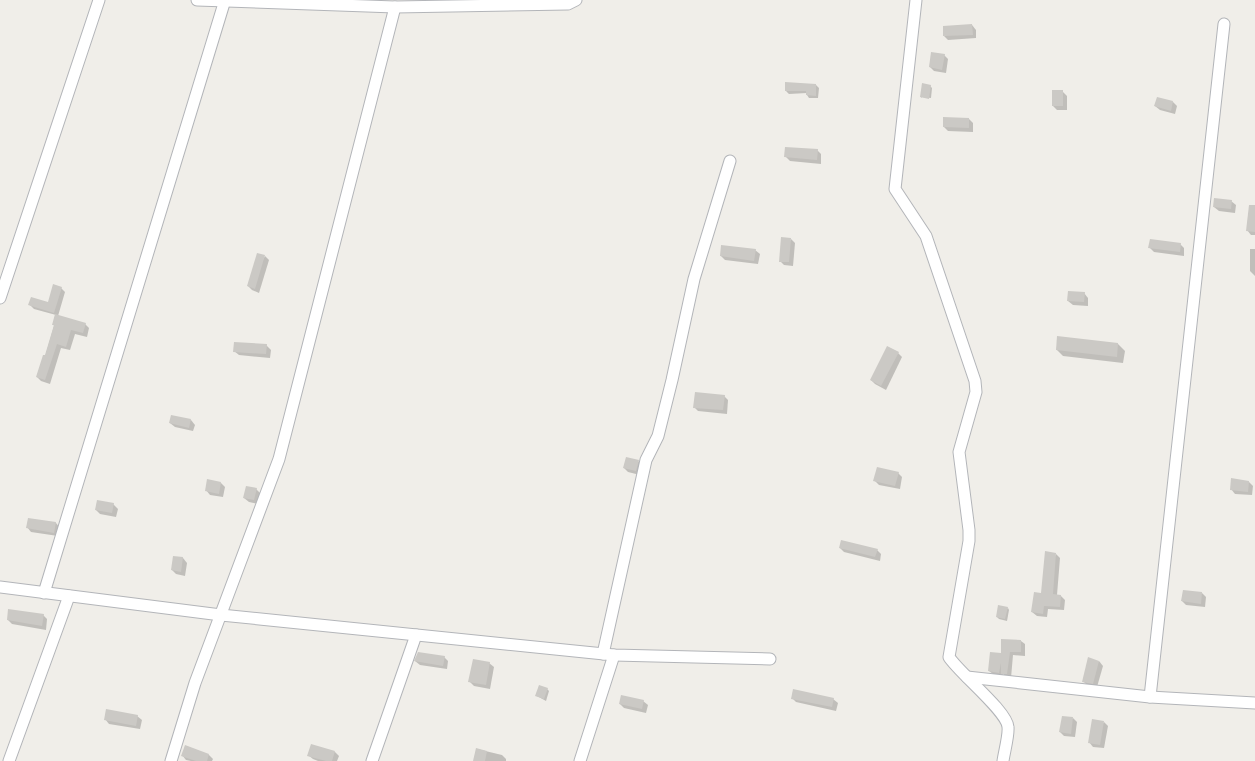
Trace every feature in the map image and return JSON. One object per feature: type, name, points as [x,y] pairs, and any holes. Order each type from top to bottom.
[{"type":"street","points":[[0,298],[99,0]]},
{"type":"street","points":[[197,0],[395,7],[568,4],[576,0]]},
{"type":"street","points":[[44,593],[225,0]]},
{"type":"street","points":[[916,0],[895,189],[926,236],[976,387],[959,452],[969,530],[969,541],[949,657],[953,664],[998,710],[1005,720],[1008,727],[1003,761]]},
{"type":"street","points":[[171,761],[195,683],[279,459],[395,7]]},
{"type":"street","points":[[1150,697],[1224,24]]},
{"type":"street","points":[[580,761],[609,655],[646,460],[658,436],[694,280],[730,161]]},
{"type":"street","points":[[0,587],[221,615],[609,655],[770,659]]},
{"type":"street","points":[[9,761],[69,596]]},
{"type":"street","points":[[372,761],[416,635]]},
{"type":"street","points":[[967,677],[1150,697],[1255,703]]},
{"type":"building","points":[[972,24],[973,35],[943,36],[943,26]]},
{"type":"building","points":[[931,52],[945,54],[942,70],[929,67]]},
{"type":"building","points":[[785,82],[816,84],[816,96],[806,95],[806,91],[785,91]]},
{"type":"building","points":[[922,83],[931,85],[929,99],[920,97]]},
{"type":"building","points":[[1052,90],[1063,90],[1063,106],[1052,106]]},
{"type":"building","points":[[1157,97],[1173,101],[1171,111],[1154,106]]},
{"type":"building","points":[[943,117],[969,118],[969,128],[943,127]]},
{"type":"building","points":[[785,147],[818,149],[817,160],[784,157]]},
{"type":"building","points":[[1214,198],[1232,200],[1231,209],[1213,207]]},
{"type":"building","points":[[1249,205],[1255,205],[1255,232],[1246,231]]},
{"type":"building","points":[[781,237],[791,238],[789,262],[779,262]]},
{"type":"building","points":[[1150,239],[1181,243],[1180,252],[1148,248]]},
{"type":"building","points":[[721,245],[756,249],[754,261],[720,256]]},
{"type":"building","points":[[257,253],[265,255],[255,289],[247,286]]},
{"type":"building","points":[[53,284],[62,287],[54,313],[28,305],[31,297],[48,302]]},
{"type":"building","points":[[1068,291],[1085,292],[1084,302],[1067,301]]},
{"type":"building","points":[[55,314],[86,323],[83,333],[71,330],[66,347],[57,344],[45,380],[36,377],[43,355],[45,355],[54,325],[52,325]]},
{"type":"building","points":[[1057,336],[1118,343],[1117,357],[1056,350]]},
{"type":"building","points":[[234,342],[267,344],[266,354],[233,352]]},
{"type":"building","points":[[887,346],[899,352],[881,386],[870,380]]},
{"type":"building","points":[[695,392],[725,395],[723,410],[693,408]]},
{"type":"building","points":[[171,415],[191,419],[189,428],[169,423]]},
{"type":"building","points":[[626,457],[639,460],[636,471],[623,468]]},
{"type":"building","points":[[877,467],[899,472],[895,486],[873,481]]},
{"type":"building","points":[[1231,478],[1249,481],[1248,492],[1230,490]]},
{"type":"building","points":[[207,479],[221,482],[219,494],[205,491]]},
{"type":"building","points":[[246,486],[257,488],[254,500],[243,498]]},
{"type":"building","points":[[97,500],[114,503],[112,513],[95,510]]},
{"type":"building","points":[[28,518],[56,522],[54,533],[26,528]]},
{"type":"building","points":[[841,540],[878,549],[875,557],[839,548]]},
{"type":"building","points":[[1045,551],[1056,553],[1053,594],[1061,595],[1060,607],[1044,606],[1043,614],[1031,612],[1034,592],[1041,593]]},
{"type":"building","points":[[173,556],[183,557],[181,572],[171,570]]},
{"type":"building","points":[[1183,590],[1202,592],[1201,604],[1181,601]]},
{"type":"building","points":[[998,605],[1008,607],[1005,619],[996,617]]},
{"type":"building","points":[[8,609],[44,614],[42,626],[7,620]]},
{"type":"building","points":[[1001,639],[1021,640],[1021,652],[1010,652],[1007,674],[1001,674],[1001,663],[999,673],[988,671],[990,652],[1001,653]]},
{"type":"building","points":[[418,652],[445,656],[443,666],[414,661]]},
{"type":"building","points":[[1088,657],[1099,661],[1093,684],[1082,682]]},
{"type":"building","points":[[473,659],[490,662],[486,685],[468,682]]},
{"type":"building","points":[[539,685],[548,688],[544,699],[535,696]]},
{"type":"building","points":[[793,689],[834,698],[832,707],[791,699]]},
{"type":"building","points":[[621,695],[644,700],[642,709],[619,704]]},
{"type":"building","points":[[106,709],[138,715],[136,726],[104,720]]},
{"type":"building","points":[[1062,716],[1073,717],[1071,734],[1059,732]]},
{"type":"building","points":[[1092,719],[1104,721],[1100,745],[1088,743]]},
{"type":"building","points":[[311,744],[335,751],[332,761],[307,756]]},
{"type":"building","points":[[185,745],[209,754],[207,761],[196,761],[181,756]]},
{"type":"building","points":[[476,748],[487,751],[485,761],[473,761]]}]
